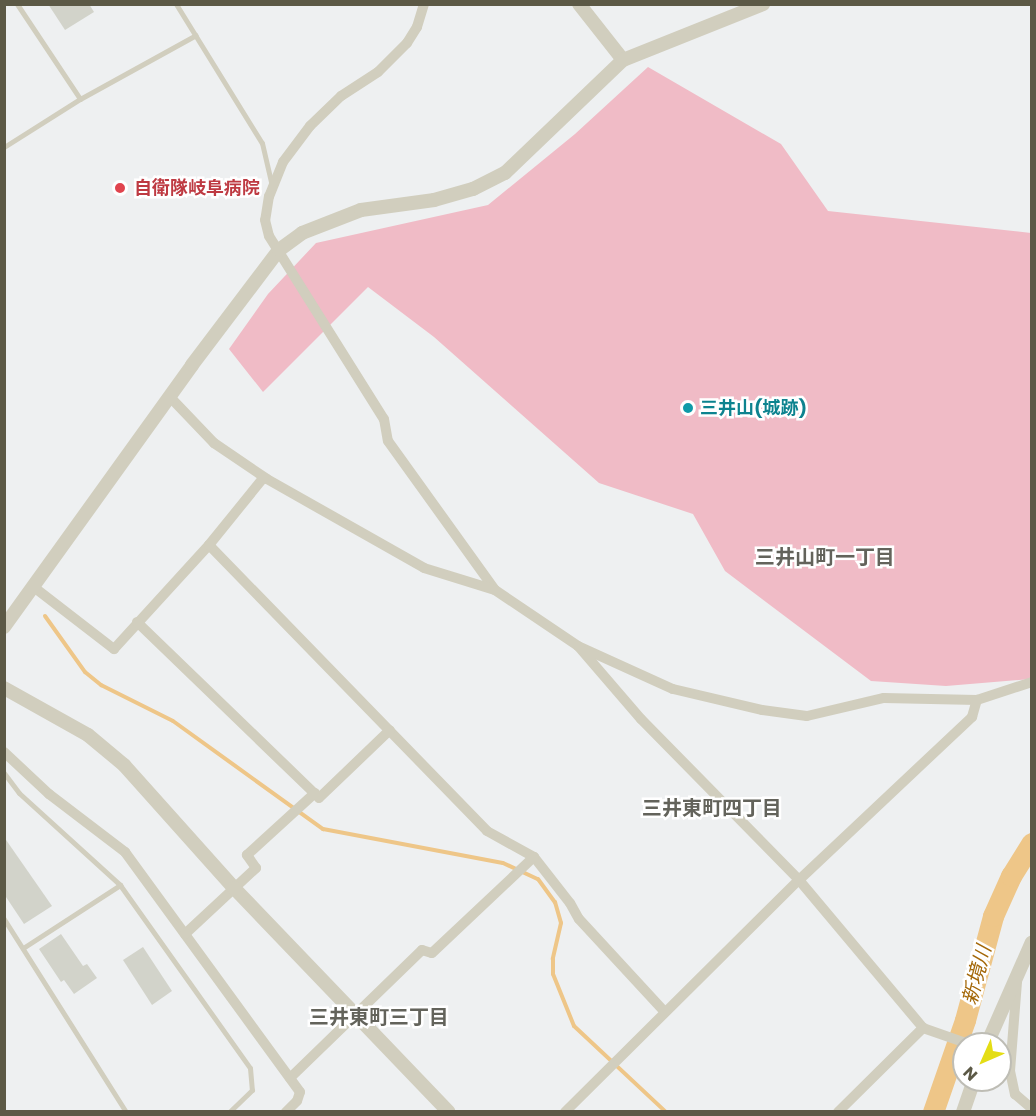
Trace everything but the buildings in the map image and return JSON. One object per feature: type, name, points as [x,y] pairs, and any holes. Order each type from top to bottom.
[{"type":"street","points":[[424,4],[417,27],[407,43],[378,72],[341,96],[310,126],[283,162],[272,188],[266,220],[269,236],[384,419],[388,441],[495,590]]},
{"type":"street","points":[[579,4],[623,60]]},
{"type":"street","points":[[4,627],[35,588],[170,397],[279,250],[302,233],[327,221],[361,210],[444,197],[473,189],[505,173],[623,60],[763,4]]},
{"type":"street","points":[[170,397],[214,443],[264,477],[424,568],[495,590],[578,646],[673,689],[762,711],[807,716],[884,698],[977,700],[1032,682]]},
{"type":"street","points":[[35,588],[114,649],[208,545],[264,477]]},
{"type":"street","points":[[208,545],[487,831],[534,857],[570,903],[579,919],[664,1011]]},
{"type":"street","points":[[137,622],[319,798],[390,730]]},
{"type":"street","points":[[578,646],[640,718],[798,880],[926,1030],[952,1038]]},
{"type":"street","points":[[4,688],[100,744],[124,765],[234,888],[449,1112]]},
{"type":"street","points":[[565,1112],[798,880],[972,717],[977,700]]},
{"type":"street","points":[[4,752],[50,794],[125,852],[300,1092],[297,1101],[286,1112]]},
{"type":"street","points":[[185,934],[256,868],[248,855],[315,793]]},
{"type":"street","points":[[290,1078],[422,950],[432,953],[534,857]]},
{"type":"street","points":[[993,1032],[1032,942]]},
{"type":"street","points":[[1017,979],[1010,1071],[1015,1095],[1032,1109]]},
{"type":"street","points":[[838,1112],[926,1030]]},
{"type":"street","points":[[963,1112],[970,1092]]},
{"type":"lane","points":[[17,4],[80,99]]},
{"type":"lane","points":[[176,4],[262,143],[272,188]]},
{"type":"lane","points":[[4,147],[80,99],[196,35]]},
{"type":"lane","points":[[4,773],[19,793],[120,885],[250,1068],[252,1090],[229,1112]]},
{"type":"lane","points":[[23,948],[120,885]]},
{"type":"lane","points":[[4,919],[126,1112]]},
{"type":"shaded area","points":[[648,67],[781,144],[828,211],[1031,233],[1031,679],[946,686],[871,681],[725,571],[693,514],[599,483],[434,337],[368,287],[263,392],[229,349],[268,294],[316,243],[488,205],[575,134]]},
{"type":"waterway","points":[[45,616],[85,672],[101,685],[173,721],[323,829],[503,863],[538,879],[555,902],[561,923],[553,959],[553,974],[574,1026],[666,1112]]},
{"type":"waterway","name":"新境川","points":[[933,1112],[965,1020],[993,916],[1011,876],[1032,843]]},
{"type":"place","name":"自衛隊岐阜病院","points":[[120,188]]},
{"type":"place","name":"三井山(城跡)","points":[[688,408]]},
{"type":"district","name":"三井山町一丁目","points":[[825,557]]},
{"type":"district","name":"三井東町四丁目","points":[[712,808]]},
{"type":"district","name":"三井東町三丁目","points":[[379,1017]]}]
